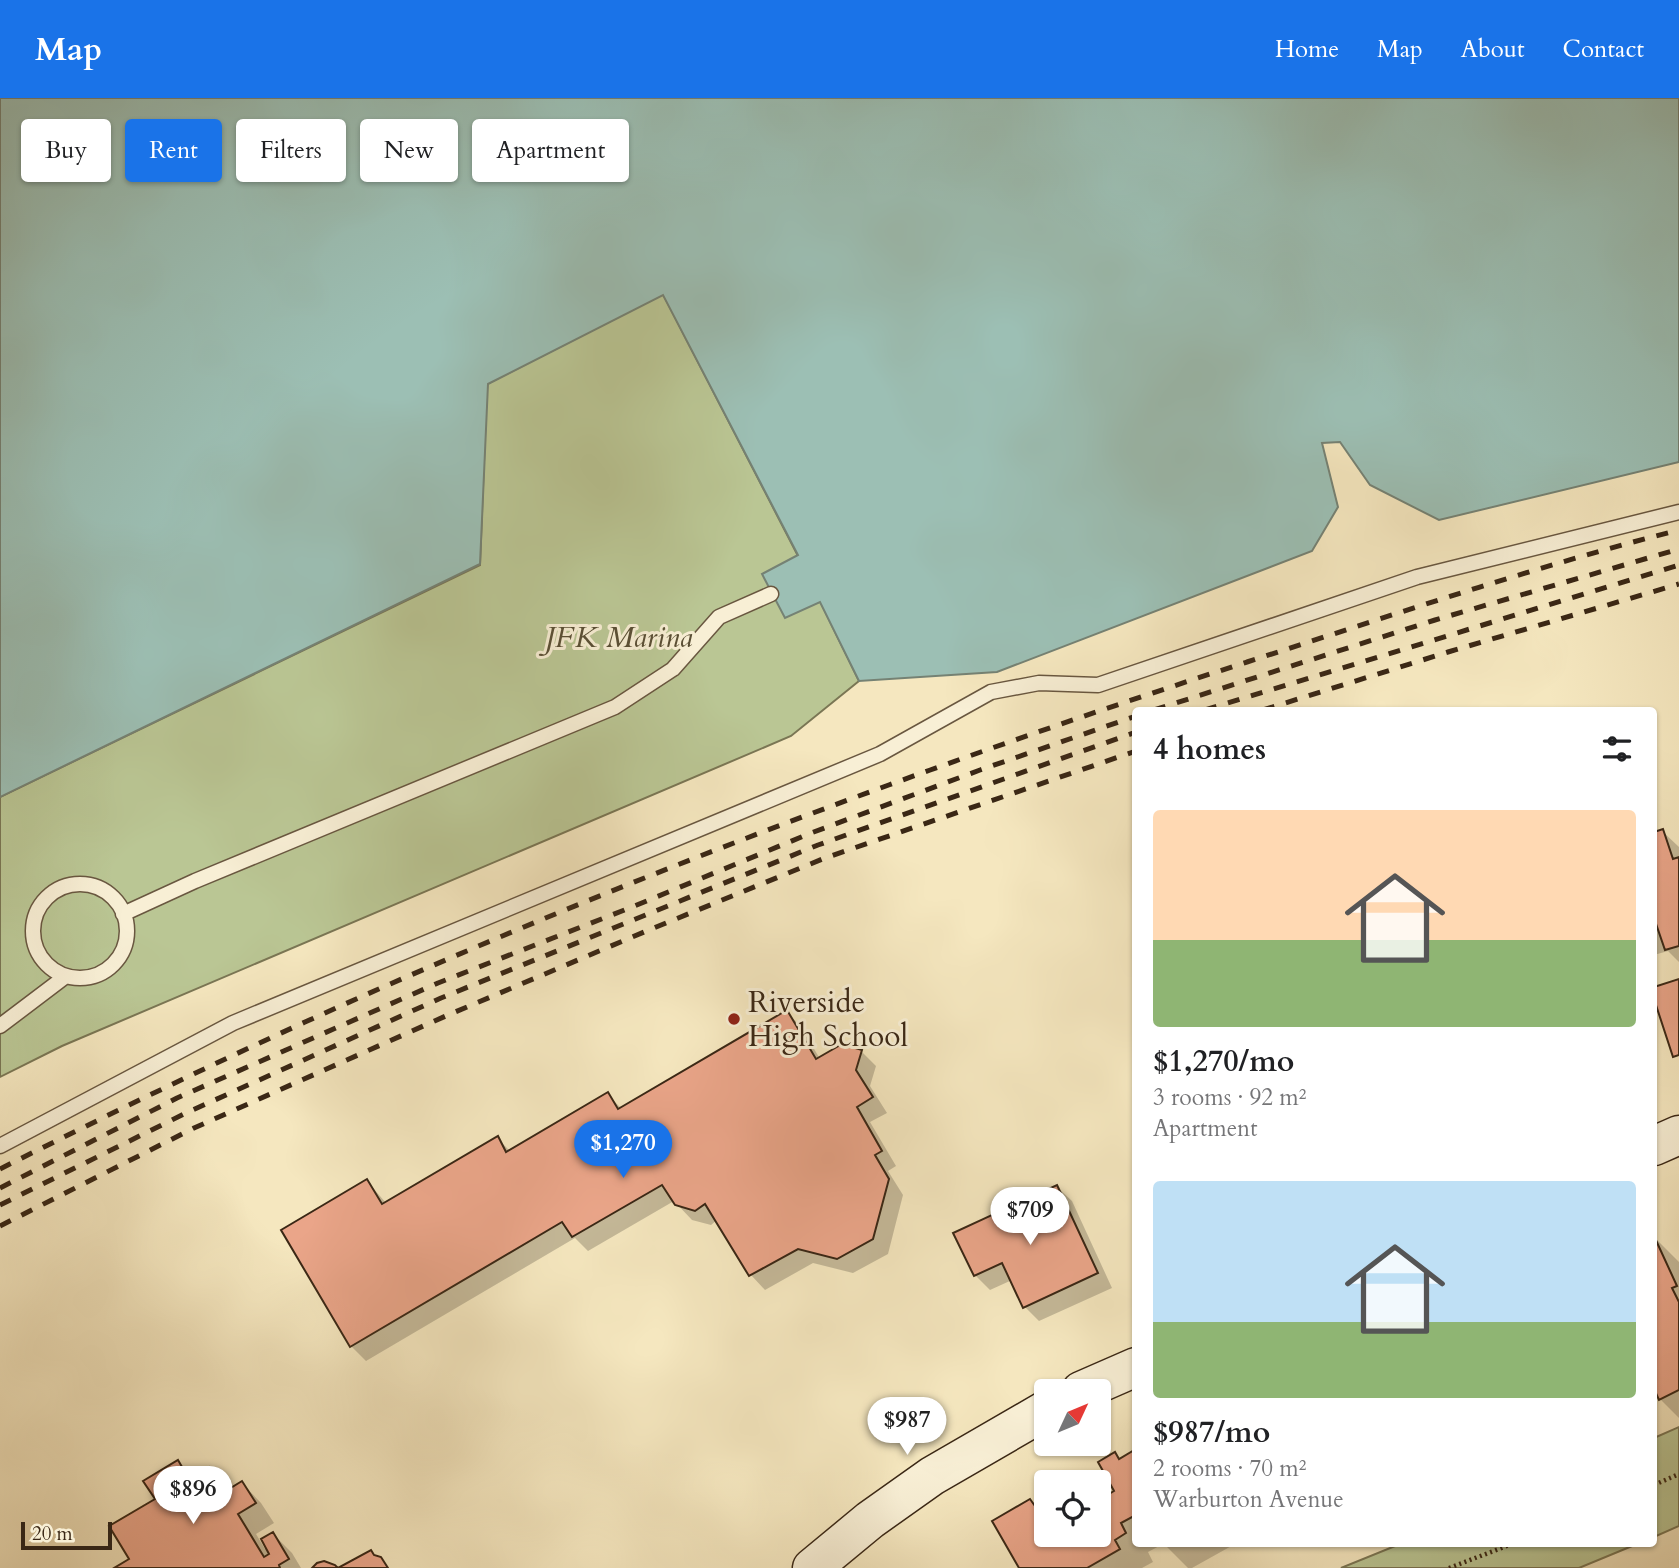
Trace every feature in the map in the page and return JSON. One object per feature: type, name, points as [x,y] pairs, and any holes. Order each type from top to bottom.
[{"type":"street","points":[[1657,1145],[1679,1135]]},
{"type":"street","points":[[1108,1379],[1132,1369]]},
{"type":"street","points":[[812,1568],[870,1520],[932,1476],[1034,1417]]},
{"type":"lane","points":[[0,1146],[233,1023],[880,754],[991,692],[1039,683],[1098,685],[1417,578],[1679,512]]},
{"type":"lane","points":[[123,914],[221,870],[615,707],[673,669],[719,617],[771,594]]},
{"type":"lane","points":[[88,885],[103,890],[115,900],[127,928],[119,957],[109,968],[96,975],[81,978],[66,976],[51,969],[34,943],[33,927],[37,912],[45,899],[65,887],[88,885]]},
{"type":"lane","points":[[0,1026],[66,976]]},
{"type":"path","points":[[1657,1484],[1679,1474]]},
{"type":"path","points":[[1449,1568],[1504,1547]]},
{"type":"green space","name":"JFK Marina","points":[[663,294],[859,681],[791,736],[62,1046],[0,1077],[0,797],[480,565],[487,384]]},
{"type":"green space","points":[[1679,1427],[1679,1526],[1657,1536],[1657,1437]]},
{"type":"green space","points":[[1393,1547],[1630,1547],[1579,1568],[1341,1568]]},
{"type":"water","points":[[0,98],[1679,98],[1679,462],[1439,520],[1370,485],[1340,442],[1322,443],[1338,507],[1312,551],[997,672],[859,681],[820,602],[785,618],[762,574],[798,555],[663,295],[488,384],[480,564],[0,797]]},
{"type":"building","points":[[1663,829],[1673,859],[1679,857],[1679,946],[1665,950],[1657,927],[1657,831]]},
{"type":"building","points":[[1679,979],[1679,1055],[1673,1057],[1657,1008],[1657,986]]},
{"type":"building","points":[[787,1010],[816,1059],[842,1044],[862,1050],[856,1070],[873,1097],[857,1107],[882,1151],[875,1155],[889,1179],[873,1239],[837,1259],[798,1249],[749,1276],[705,1204],[695,1211],[675,1205],[662,1185],[572,1237],[562,1222],[350,1347],[281,1230],[367,1179],[382,1204],[498,1136],[506,1152],[608,1092],[618,1109]]},
{"type":"building","points":[[1057,1185],[1098,1273],[1023,1308],[1002,1263],[974,1276],[953,1233]]},
{"type":"building","points":[[1657,1243],[1677,1286],[1672,1288],[1679,1302],[1679,1390],[1659,1400]]},
{"type":"building","points":[[1132,1451],[1132,1517],[1121,1523],[1126,1533],[1115,1540],[1120,1549],[1087,1568],[1019,1568],[992,1521],[1030,1499],[1034,1505],[1034,1547],[1111,1547],[1111,1493],[1114,1491],[1111,1486],[1111,1470],[1102,1470],[1098,1462],[1115,1452],[1119,1459]]},
{"type":"building","points":[[178,1460],[189,1479],[209,1467],[224,1492],[242,1481],[256,1503],[238,1514],[264,1557],[269,1554],[261,1539],[273,1532],[289,1559],[279,1565],[280,1568],[114,1568],[129,1559],[109,1526],[155,1499],[143,1481]]},
{"type":"building","points":[[371,1550],[374,1555],[381,1557],[388,1568],[338,1568]]},
{"type":"building","points":[[324,1561],[335,1565],[338,1568],[312,1568]]},
{"type":"railway","points":[[0,1169],[324,1013],[534,923],[735,842],[1144,696],[1462,593],[1679,530]]},
{"type":"railway","points":[[1163,707],[1435,620],[1679,549]]},
{"type":"railway","points":[[1215,707],[1679,565]]},
{"type":"railway","points":[[1273,707],[1679,584]]},
{"type":"railway","points":[[0,1188],[177,1098],[438,983],[811,833],[1132,717]]},
{"type":"railway","points":[[0,1205],[186,1113],[441,998],[818,845],[1132,733]]},
{"type":"railway","points":[[0,1226],[194,1128],[448,1015],[644,932],[825,858],[1132,752]]},
{"type":"place","name":"Riverside High School","points":[[734,1019]]}]
